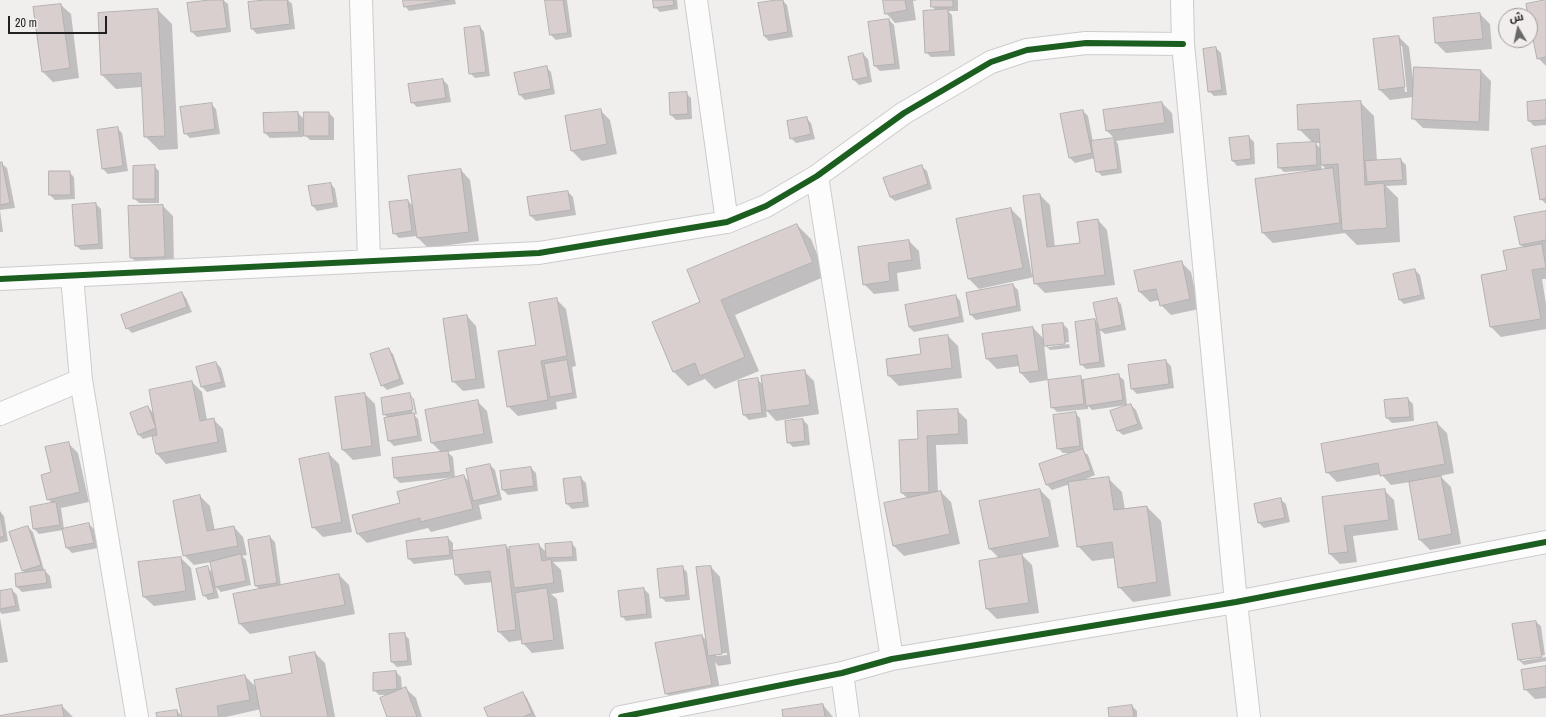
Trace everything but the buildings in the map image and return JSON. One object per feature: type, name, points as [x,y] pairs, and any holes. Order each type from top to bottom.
[{"type":"street","points":[[361,0],[369,260]]},
{"type":"street","points":[[696,0],[726,222]]},
{"type":"street","points":[[1182,0],[1183,44],[1236,602],[1249,717]]},
{"type":"street","points":[[0,279],[539,252],[726,222],[766,206],[817,176],[904,113],[991,62],[1027,50],[1086,43],[1183,44]]},
{"type":"street","points":[[817,176],[892,659]]},
{"type":"street","points":[[72,276],[81,380],[137,717]]},
{"type":"street","points":[[0,414],[81,380]]},
{"type":"street","points":[[621,717],[842,673],[892,659],[1236,602],[1546,542]]},
{"type":"street","points":[[842,673],[848,717]]},
{"type":"cycle path","points":[[0,279],[539,253],[727,222],[766,206],[817,176],[904,113],[991,62],[1027,50],[1086,43],[1183,44]]},
{"type":"cycle path","points":[[621,717],[842,673],[892,659],[1236,602],[1546,542]]}]
